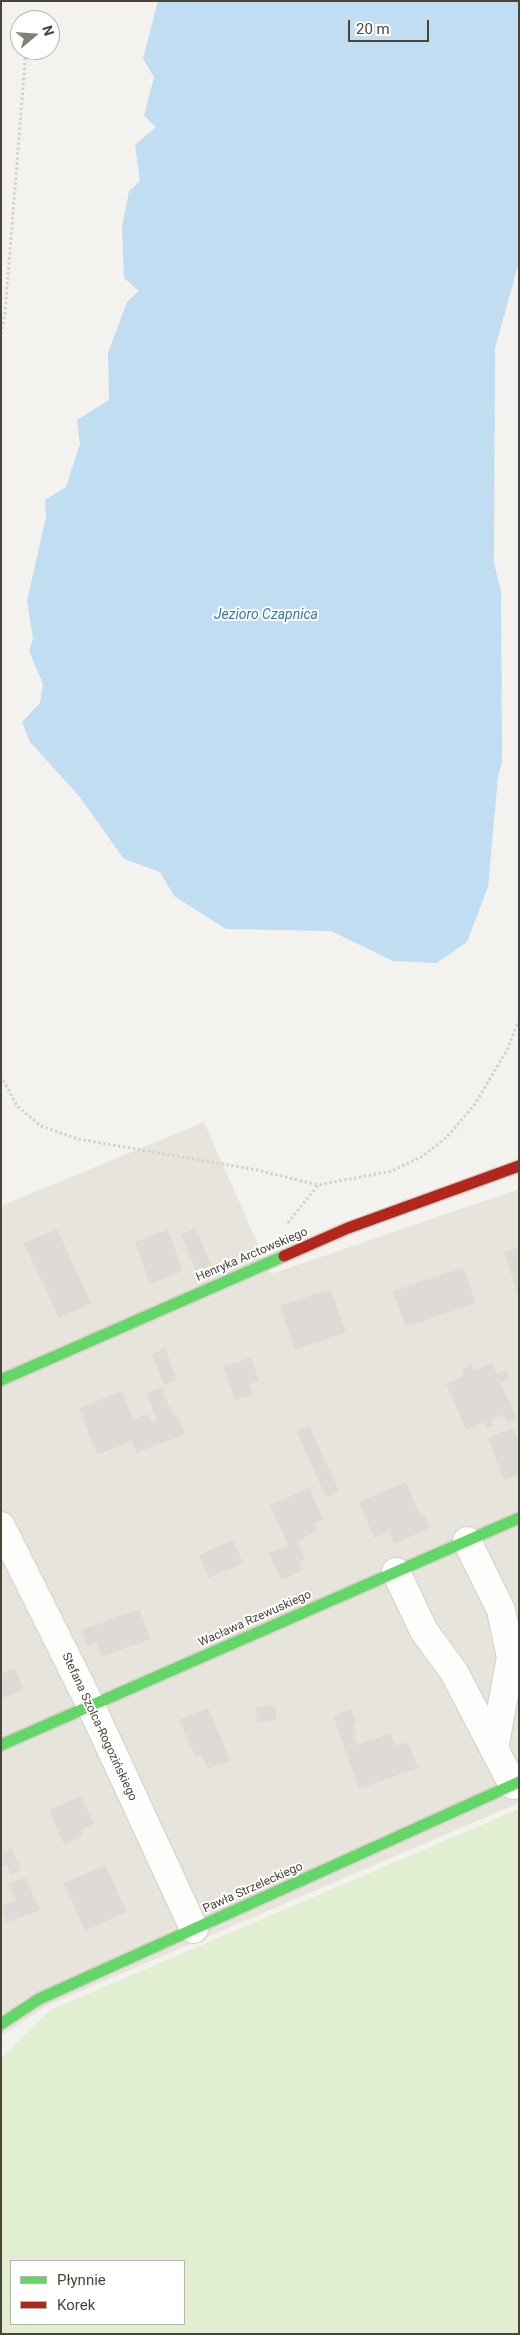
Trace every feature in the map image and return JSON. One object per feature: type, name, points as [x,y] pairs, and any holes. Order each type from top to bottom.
[{"type":"street","name":"Henryka Arctowskiego","points":[[1,1380],[348,1228],[519,1166]]},
{"type":"street","name":"Wacława Rzewuskiego","points":[[1,1745],[519,1518]]},
{"type":"street","name":"Stefana Szolca-Rogozińskiego","points":[[1,1526],[91,1706],[194,1929]]},
{"type":"street","points":[[467,1541],[501,1610],[511,1657],[494,1749]]},
{"type":"street","points":[[396,1572],[424,1631],[454,1672],[494,1749],[516,1784]]},
{"type":"street","name":"Pawła Strzeleckiego","points":[[1,2024],[40,1998],[516,1784]]},
{"type":"path","points":[[1,334],[5,312],[25,60]]},
{"type":"path","points":[[1,1076],[16,1106],[41,1126],[78,1139],[257,1170],[318,1185],[392,1171],[423,1156],[447,1137],[475,1104],[506,1050],[519,1020]]},
{"type":"path","points":[[284,1228],[318,1185]]},
{"type":"shaded area","points":[[204,1122],[271,1274],[519,1189],[519,1803],[46,2006],[1,2036],[1,1206]]},
{"type":"green space","points":[[519,1809],[519,2334],[1,2334],[1,2058],[50,2010]]},
{"type":"water","name":"Jezioro Czapnica","points":[[158,1],[519,1],[519,262],[495,348],[494,564],[501,590],[502,762],[498,776],[488,887],[467,942],[437,963],[393,961],[331,931],[226,929],[174,896],[160,872],[124,859],[79,796],[30,742],[22,722],[40,703],[43,684],[29,651],[33,638],[27,601],[46,517],[45,500],[66,487],[80,444],[77,420],[109,400],[108,353],[127,302],[139,291],[124,278],[122,227],[129,191],[140,181],[135,145],[156,127],[144,116],[154,77],[143,59]]},
{"type":"building","points":[[196,1228],[211,1265],[196,1271],[181,1234]]},
{"type":"building","points":[[57,1229],[91,1303],[59,1318],[24,1243]]},
{"type":"building","points":[[168,1229],[183,1271],[150,1284],[135,1242]]},
{"type":"building","points":[[519,1247],[519,1295],[518,1296],[504,1252]]},
{"type":"building","points":[[464,1267],[476,1303],[406,1327],[393,1291]]},
{"type":"building","points":[[330,1289],[346,1332],[295,1350],[280,1306]]},
{"type":"building","points":[[165,1348],[177,1380],[164,1385],[152,1354]]},
{"type":"building","points":[[251,1357],[259,1381],[250,1384],[253,1394],[235,1400],[223,1367]]},
{"type":"building","points":[[492,1363],[497,1374],[506,1370],[510,1379],[501,1383],[517,1419],[507,1423],[503,1415],[492,1419],[494,1425],[487,1428],[484,1422],[466,1430],[446,1384],[464,1376],[462,1369],[472,1364],[474,1371]]},
{"type":"building","points":[[161,1387],[173,1415],[177,1414],[185,1434],[136,1453],[132,1441],[97,1455],[79,1408],[122,1391],[133,1420],[148,1414],[151,1423],[157,1421],[147,1393]]},
{"type":"building","points":[[309,1425],[339,1491],[326,1497],[296,1431]]},
{"type":"building","points":[[513,1428],[519,1442],[519,1475],[504,1480],[488,1438]]},
{"type":"building","points":[[406,1482],[420,1516],[424,1514],[430,1528],[394,1544],[389,1532],[374,1538],[359,1502]]},
{"type":"building","points":[[309,1488],[323,1519],[314,1523],[318,1531],[297,1541],[305,1559],[299,1562],[303,1570],[281,1580],[269,1553],[288,1545],[270,1505]]},
{"type":"building","points":[[233,1540],[243,1563],[209,1578],[199,1555]]},
{"type":"building","points":[[139,1609],[151,1639],[101,1657],[96,1642],[87,1646],[81,1630]]},
{"type":"building","points":[[15,1668],[24,1689],[1,1699],[1,1674]]},
{"type":"building","points":[[275,1705],[277,1720],[257,1722],[256,1707]]},
{"type":"building","points":[[208,1708],[231,1761],[208,1769],[202,1755],[196,1758],[179,1720]]},
{"type":"building","points":[[351,1709],[356,1723],[353,1725],[357,1735],[354,1736],[357,1745],[391,1733],[395,1746],[408,1742],[418,1768],[359,1789],[333,1716]]},
{"type":"building","points":[[81,1796],[94,1824],[81,1830],[83,1836],[64,1845],[49,1810]]},
{"type":"building","points":[[11,1848],[21,1870],[11,1875],[7,1865],[2,1867],[1,1859],[4,1858],[2,1853]]},
{"type":"building","points":[[105,1865],[127,1912],[85,1931],[64,1883]]},
{"type":"building","points":[[25,1877],[40,1910],[6,1923],[1,1906],[15,1900],[8,1884]]},
{"type":"traffic: fast","points":[[1,1380],[284,1256]]},
{"type":"traffic: fast","points":[[1,1745],[519,1518]]},
{"type":"traffic: fast","points":[[1,2024],[39,1999],[519,1782]]},
{"type":"traffic: jam","points":[[284,1256],[348,1228],[519,1166]]}]
